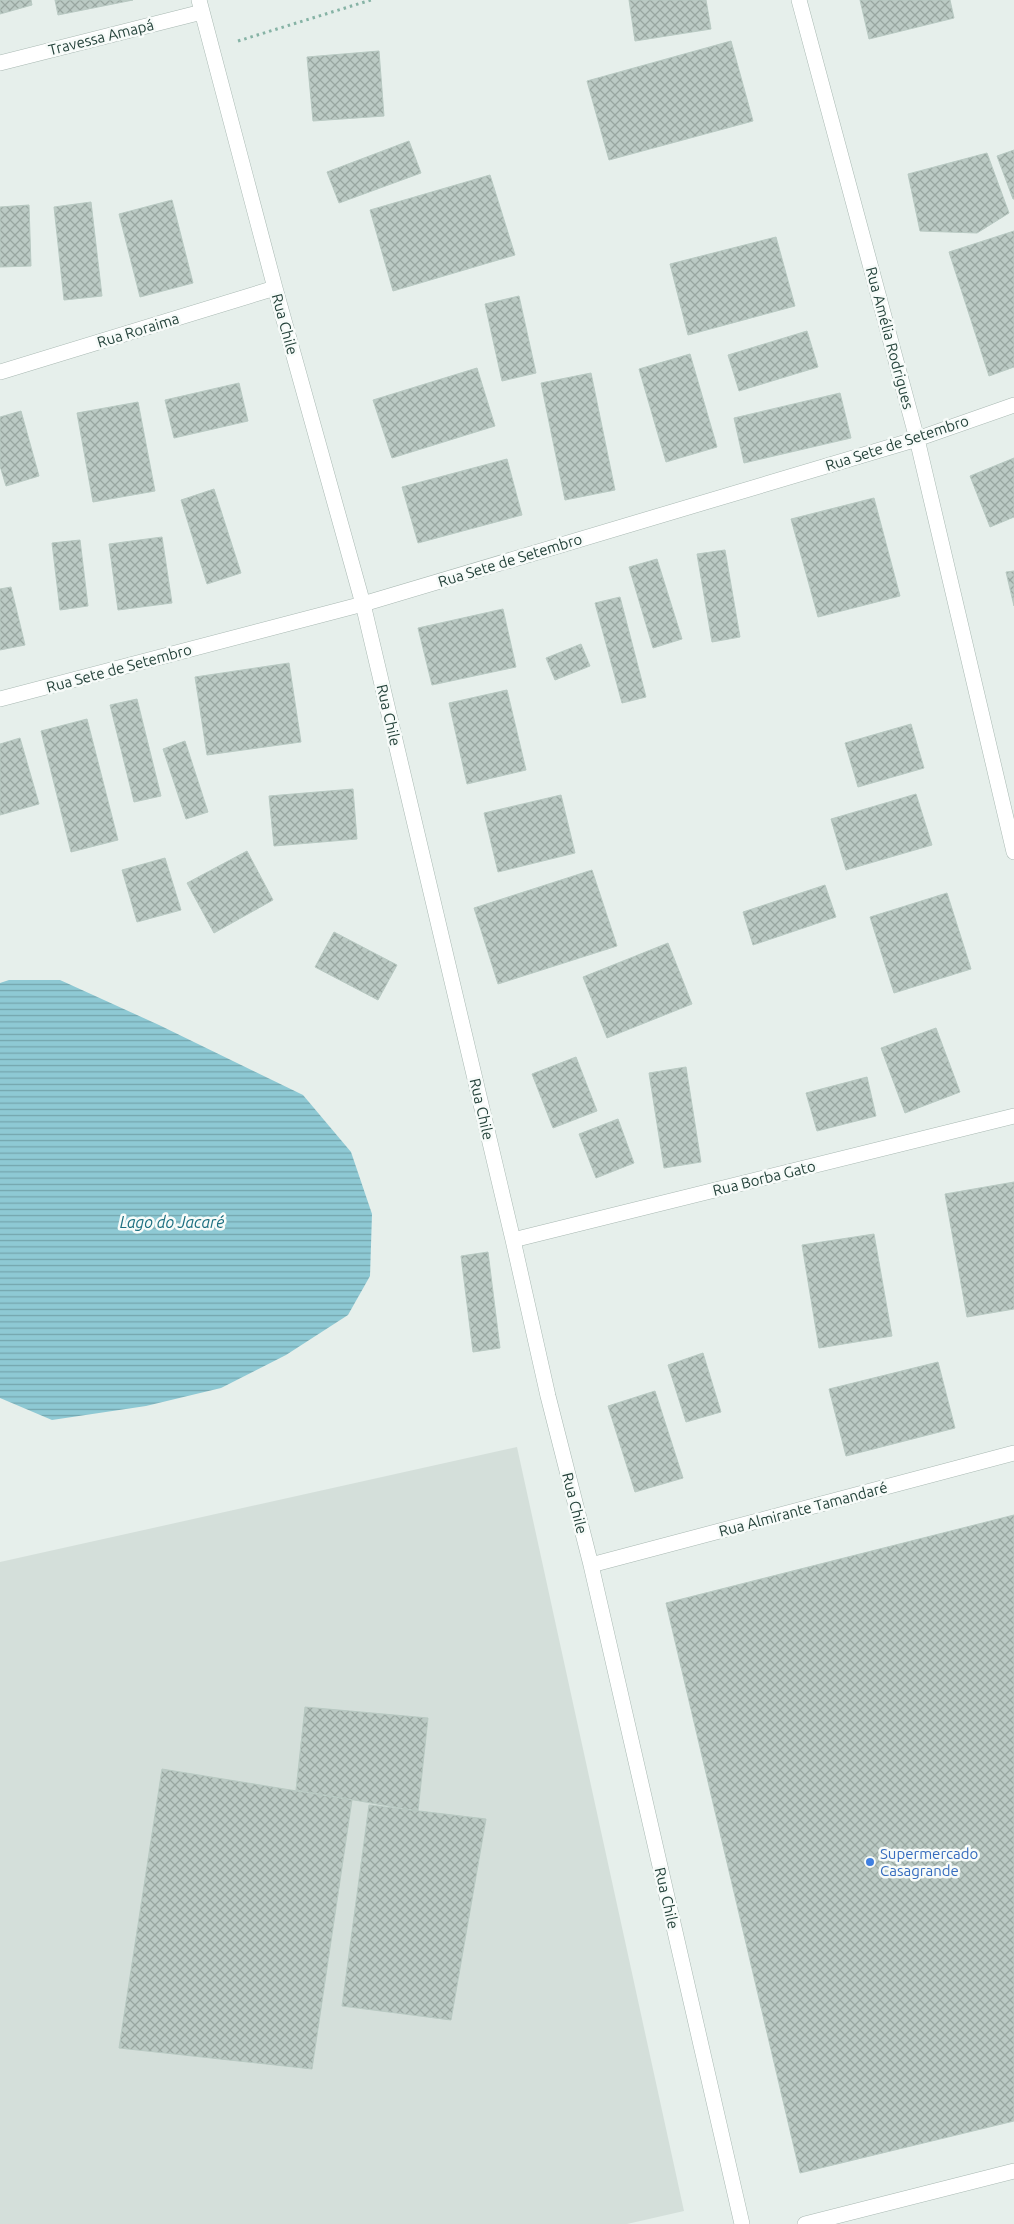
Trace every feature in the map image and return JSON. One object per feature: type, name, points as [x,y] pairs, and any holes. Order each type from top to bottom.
[{"type":"street","name":"Rua Amélia Rodrigues","points":[[799,0],[917,439],[1014,852]]},
{"type":"street","name":"Rua Chile","points":[[200,6],[275,288],[363,604],[548,1396],[591,1565],[742,2224]]},
{"type":"street","name":"Travessa Amapá","points":[[0,63],[200,6]]},
{"type":"street","name":"Rua Roraima","points":[[0,372],[275,288]]},
{"type":"street","name":"Rua Sete de Setembro","points":[[0,699],[363,604],[917,439],[1014,404]]},
{"type":"street","name":"Rua Borba Gato","points":[[513,1240],[1014,1116]]},
{"type":"street","name":"Rua Almirante Tamandaré","points":[[591,1565],[1014,1454]]},
{"type":"street","points":[[805,2224],[1014,2171]]},
{"type":"path","points":[[212,49],[371,0]]},
{"type":"shaded area","points":[[517,1447],[684,2211],[627,2224],[0,2224],[0,1562]]},
{"type":"water","name":"Lago do Jacaré","points":[[9,980],[60,980],[159,1025],[303,1095],[351,1152],[372,1214],[370,1276],[348,1315],[286,1355],[221,1388],[146,1406],[52,1420],[0,1398],[0,983]]},
{"type":"building","points":[[0,0],[31,0],[32,5],[0,14]]},
{"type":"building","points":[[55,0],[133,0],[58,15]]},
{"type":"building","points":[[629,0],[706,0],[711,29],[635,41]]},
{"type":"building","points":[[860,0],[950,0],[954,18],[869,39]]},
{"type":"building","points":[[731,41],[753,121],[609,160],[587,81]]},
{"type":"building","points":[[379,51],[384,116],[313,121],[307,57]]},
{"type":"building","points":[[409,141],[421,173],[339,203],[327,172]]},
{"type":"building","points":[[1014,150],[1014,199],[1013,199],[997,156]]},
{"type":"building","points":[[987,153],[1009,213],[977,233],[920,231],[908,174]]},
{"type":"building","points":[[490,175],[515,255],[393,291],[370,210]]},
{"type":"building","points":[[172,200],[193,283],[140,297],[119,214]]},
{"type":"building","points":[[91,202],[102,296],[64,300],[54,207]]},
{"type":"building","points":[[29,205],[31,266],[0,267],[0,207]]},
{"type":"building","points":[[1014,231],[1014,367],[989,376],[949,252]]},
{"type":"building","points":[[776,237],[795,306],[688,335],[670,264]]},
{"type":"building","points":[[519,296],[536,373],[502,381],[485,304]]},
{"type":"building","points":[[807,331],[818,367],[739,391],[728,355]]},
{"type":"building","points":[[690,354],[717,447],[666,462],[639,369]]},
{"type":"building","points":[[477,368],[495,426],[392,458],[373,400]]},
{"type":"building","points":[[591,373],[615,490],[565,500],[541,383]]},
{"type":"building","points":[[239,383],[248,421],[174,438],[165,400]]},
{"type":"building","points":[[840,393],[851,438],[744,463],[734,418]]},
{"type":"building","points":[[138,402],[155,491],[93,502],[77,413]]},
{"type":"building","points":[[21,411],[39,476],[6,486],[0,466],[0,417]]},
{"type":"building","points":[[1014,458],[1014,517],[990,527],[970,476]]},
{"type":"building","points":[[507,459],[522,515],[418,543],[402,487]]},
{"type":"building","points":[[214,489],[241,573],[207,584],[181,500]]},
{"type":"building","points":[[874,498],[900,596],[818,617],[791,519]]},
{"type":"building","points":[[162,537],[172,603],[118,610],[109,544]]},
{"type":"building","points":[[80,540],[88,606],[60,610],[52,543]]},
{"type":"building","points":[[725,550],[740,637],[712,642],[697,554]]},
{"type":"building","points":[[657,559],[682,639],[653,648],[629,567]]},
{"type":"building","points":[[1014,571],[1014,606],[1006,572]]},
{"type":"building","points":[[11,587],[25,645],[0,650],[0,589]]},
{"type":"building","points":[[620,597],[646,697],[622,703],[595,603]]},
{"type":"building","points":[[503,609],[516,667],[432,685],[418,628]]},
{"type":"building","points":[[581,644],[590,666],[555,680],[546,658]]},
{"type":"building","points":[[289,663],[301,742],[207,755],[195,677]]},
{"type":"building","points":[[507,690],[526,770],[467,784],[449,703]]},
{"type":"building","points":[[137,699],[161,796],[134,802],[110,705]]},
{"type":"building","points":[[87,719],[118,840],[71,852],[41,731]]},
{"type":"building","points":[[911,724],[924,768],[858,787],[845,743]]},
{"type":"building","points":[[20,738],[39,804],[0,815],[0,744]]},
{"type":"building","points":[[185,741],[208,812],[186,819],[163,749]]},
{"type":"building","points":[[353,789],[357,839],[274,846],[269,796]]},
{"type":"building","points":[[916,794],[932,845],[846,870],[831,819]]},
{"type":"building","points":[[561,795],[575,853],[498,872],[484,813]]},
{"type":"building","points":[[247,851],[273,900],[214,933],[187,883]]},
{"type":"building","points":[[165,858],[181,910],[137,922],[122,870]]},
{"type":"building","points":[[592,870],[617,946],[498,984],[474,908]]},
{"type":"building","points":[[825,885],[836,917],[753,945],[743,912]]},
{"type":"building","points":[[947,893],[971,969],[894,993],[870,917]]},
{"type":"building","points":[[334,932],[397,965],[378,1000],[315,967]]},
{"type":"building","points":[[668,943],[692,1004],[607,1038],[583,977]]},
{"type":"building","points":[[936,1028],[960,1092],[905,1113],[881,1048]]},
{"type":"building","points":[[576,1057],[597,1111],[553,1128],[532,1074]]},
{"type":"building","points":[[686,1067],[701,1162],[664,1168],[649,1073]]},
{"type":"building","points":[[867,1077],[876,1116],[817,1131],[806,1093]]},
{"type":"building","points":[[618,1119],[634,1163],[596,1178],[579,1134]]},
{"type":"building","points":[[1014,1182],[1014,1309],[967,1317],[945,1194]]},
{"type":"building","points":[[874,1234],[892,1336],[819,1348],[802,1245]]},
{"type":"building","points":[[488,1252],[500,1348],[473,1352],[461,1256]]},
{"type":"building","points":[[703,1353],[721,1412],[686,1422],[668,1365]]},
{"type":"building","points":[[938,1362],[955,1428],[846,1456],[829,1389]]},
{"type":"building","points":[[655,1391],[683,1478],[635,1492],[608,1406]]},
{"type":"building","name":"Supermercado Casagrande","points":[[1014,1515],[1014,2121],[800,2173],[666,1603]]},
{"type":"building","points":[[305,1707],[428,1718],[418,1811],[296,1790]]},
{"type":"building","points":[[162,1769],[352,1800],[312,2069],[119,2048]]},
{"type":"building","points":[[369,1805],[486,1819],[451,2020],[342,2006]]},
{"type":"place","name":"Supermercado Casagrande","points":[[870,1862]]}]
